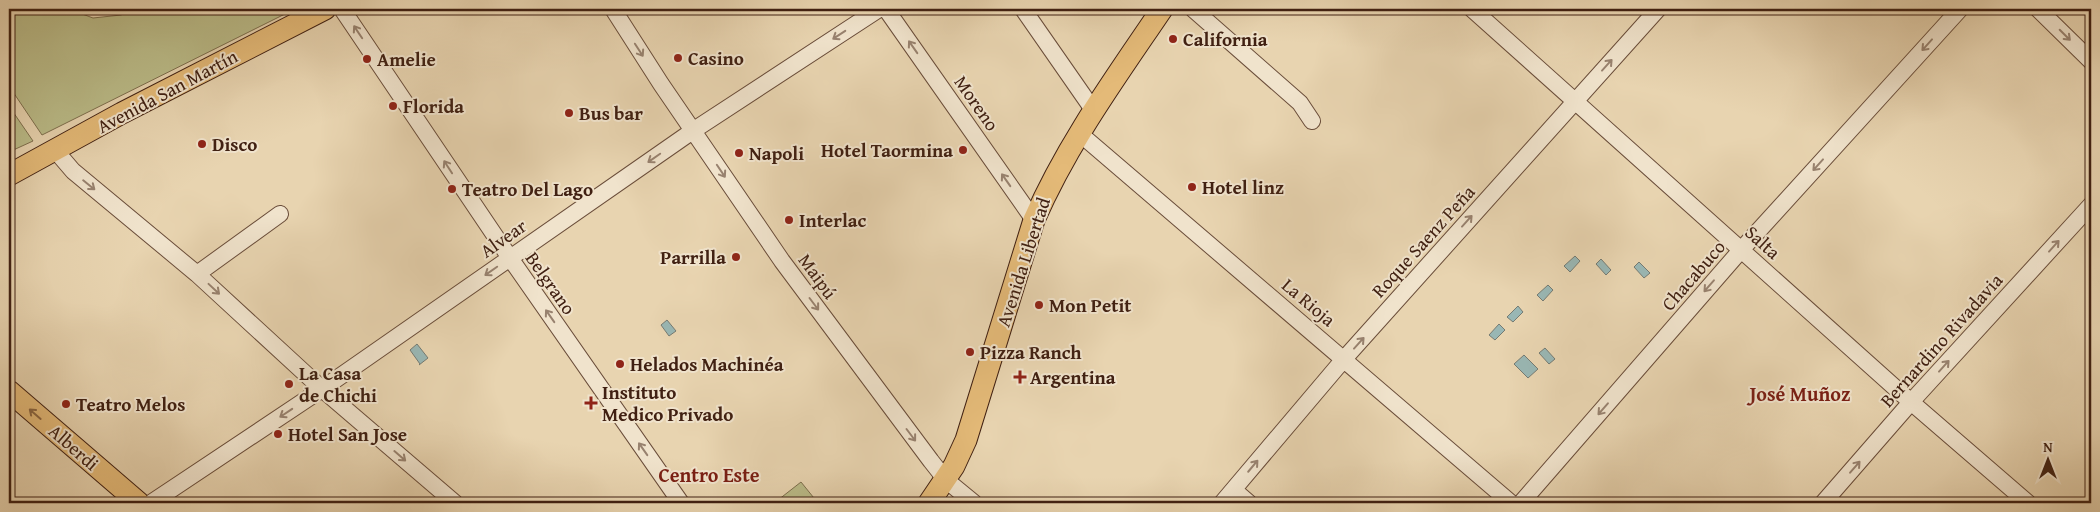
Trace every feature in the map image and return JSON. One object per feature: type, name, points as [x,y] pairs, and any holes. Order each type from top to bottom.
[{"type":"main road","name":"Avenida San Martín","points":[[9,174],[122,113],[325,9]]},
{"type":"main road","name":"Avenida Libertad","points":[[929,503],[954,466],[973,422],[1034,220],[1047,191],[1079,133],[1162,9]]},
{"type":"main road","name":"Alberdi","points":[[9,391],[139,503]]},
{"type":"street","name":"Belgrano","points":[[342,9],[510,258],[680,503]]},
{"type":"street","name":"Maipú","points":[[613,9],[782,261],[946,480],[974,503]]},
{"type":"street","name":"Alvear","points":[[151,503],[322,389],[694,130],[879,9]]},
{"type":"street","name":"Moreno","points":[[886,9],[1034,220]]},
{"type":"street","points":[[1023,9],[1094,111]]},
{"type":"street","points":[[1193,9],[1300,103],[1312,121]]},
{"type":"street","name":"Salta","points":[[1472,9],[1912,402],[2028,503]]},
{"type":"street","name":"Roque Saenz Peña","points":[[1222,503],[1344,359],[1658,9]]},
{"type":"street","name":"Chacabuco","points":[[1521,503],[1741,250],[1960,9]]},
{"type":"street","points":[[2038,9],[2091,61]]},
{"type":"street","name":"La Rioja","points":[[1079,133],[1511,503]]},
{"type":"street","points":[[55,150],[73,171],[197,274],[322,389],[455,503]]},
{"type":"street","name":"Bernardino Rivadavia","points":[[1823,503],[1912,402],[2091,206]]},
{"type":"street","points":[[197,274],[280,214]]},
{"type":"street","points":[[1234,490],[1248,503]]},
{"type":"green space","points":[[9,9],[69,9],[93,18],[121,15],[134,9],[295,9],[42,135],[9,86]]},
{"type":"green space","points":[[9,106],[33,141],[9,152]]},
{"type":"green space","points":[[801,482],[818,503],[780,503],[778,500]]},
{"type":"water","points":[[1575,256],[1580,261],[1570,272],[1564,266]]},
{"type":"water","points":[[1601,259],[1611,270],[1606,275],[1596,264]]},
{"type":"water","points":[[1639,262],[1650,273],[1644,278],[1634,267]]},
{"type":"water","points":[[1548,285],[1553,290],[1543,301],[1537,295]]},
{"type":"water","points":[[1518,306],[1523,312],[1513,322],[1507,317]]},
{"type":"water","points":[[667,320],[676,331],[669,336],[661,325]]},
{"type":"water","points":[[1499,324],[1505,330],[1495,340],[1489,335]]},
{"type":"water","points":[[417,344],[428,358],[419,365],[410,350]]},
{"type":"water","points":[[1545,348],[1555,359],[1549,364],[1539,353]]},
{"type":"water","points":[[1524,355],[1538,369],[1528,378],[1514,364]]},
{"type":"place","name":"California","points":[[1173,39]]},
{"type":"place","name":"Casino","points":[[678,58]]},
{"type":"place","name":"Amelie","points":[[367,59]]},
{"type":"place","name":"Florida","points":[[393,106]]},
{"type":"place","name":"Bus bar","points":[[569,113]]},
{"type":"place","name":"Disco","points":[[202,144]]},
{"type":"place","name":"Hotel Taormina","points":[[963,150]]},
{"type":"place","name":"Napoli","points":[[739,153]]},
{"type":"place","name":"Hotel linz","points":[[1192,187]]},
{"type":"place","name":"Teatro Del Lago","points":[[452,189]]},
{"type":"place","name":"Interlac","points":[[789,220]]},
{"type":"place","name":"Parrilla","points":[[736,257]]},
{"type":"place","name":"Mon Petit","points":[[1039,305]]},
{"type":"place","name":"Pizza Ranch","points":[[970,352]]},
{"type":"place","name":"Helados Machinéa","points":[[620,364]]},
{"type":"place","name":"Argentina","points":[[1020,377]]},
{"type":"place","name":"La Casa de Chichi","points":[[289,384]]},
{"type":"place","name":"Instituto Medico Privado","points":[[591,403]]},
{"type":"place","name":"Teatro Melos","points":[[66,404]]},
{"type":"place","name":"Hotel San Jose","points":[[278,434]]},
{"type":"district","name":"José Muñoz","points":[[1800,394]]},
{"type":"district","name":"Centro Este","points":[[709,475]]}]
